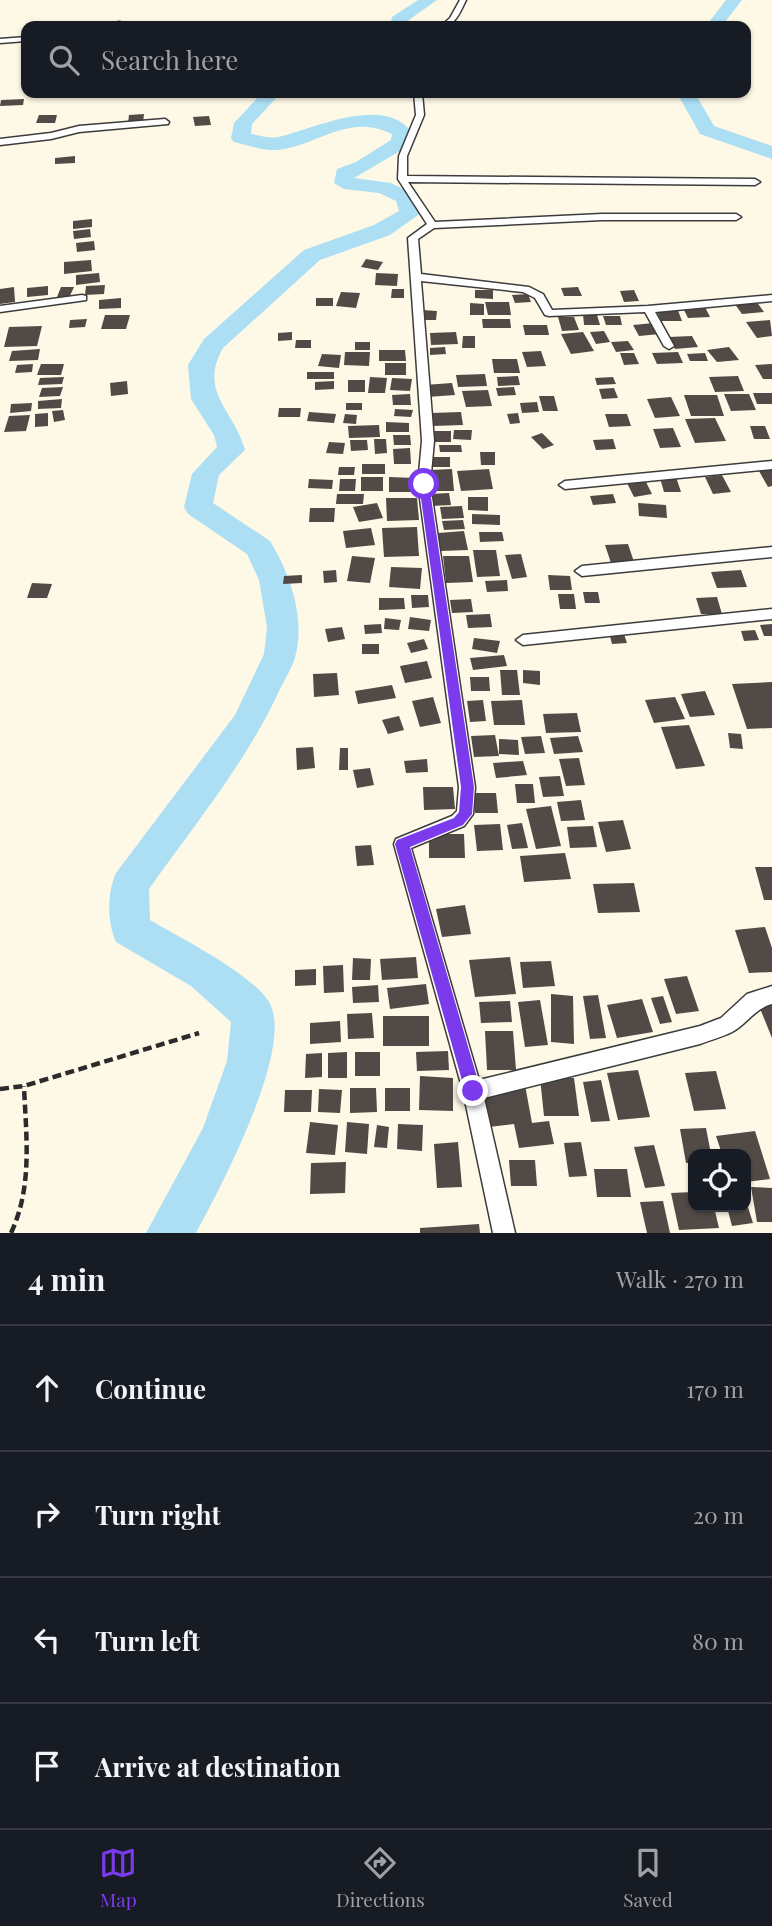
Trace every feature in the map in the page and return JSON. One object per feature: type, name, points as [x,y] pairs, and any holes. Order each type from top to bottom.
[{"type":"street","points":[[450,21],[463,0]]},
{"type":"street","points":[[0,41],[21,39]]},
{"type":"street","points":[[418,98],[420,115],[403,156],[402,179],[432,225]]},
{"type":"street","points":[[0,142],[51,136],[79,128],[165,122]]},
{"type":"street","points":[[402,179],[755,183]]},
{"type":"street","points":[[505,1233],[473,1091],[402,844],[458,821],[465,814],[467,787],[424,484],[428,441],[413,238],[432,225],[602,217],[736,217]]},
{"type":"street","points":[[416,276],[525,289],[539,296],[549,313],[648,309],[772,298]]},
{"type":"street","points":[[0,309],[82,298]]},
{"type":"street","points":[[648,309],[669,346]]},
{"type":"street","points":[[565,485],[772,465]]},
{"type":"street","points":[[582,571],[772,552]]},
{"type":"street","points":[[523,640],[772,614]]},
{"type":"street","points":[[473,1091],[700,1035],[727,1025],[754,1000],[772,995]]},
{"type":"path","points":[[0,1088],[24,1086],[199,1033]]},
{"type":"path","points":[[11,1233],[20,1217],[26,1190],[24,1086]]},
{"type":"building","points":[[24,99],[23,105],[0,106],[1,100]]},
{"type":"building","points":[[144,114],[143,123],[128,123],[129,115]]},
{"type":"building","points":[[39,115],[57,115],[55,123],[36,123]]},
{"type":"building","points":[[209,116],[211,125],[195,126],[193,117]]},
{"type":"building","points":[[75,156],[75,163],[55,164],[55,158]]},
{"type":"building","points":[[92,219],[92,227],[73,229],[73,221]]},
{"type":"building","points":[[90,229],[91,237],[74,239],[73,231]]},
{"type":"building","points":[[94,241],[95,250],[77,252],[76,243]]},
{"type":"building","points":[[366,259],[383,262],[378,270],[361,267]]},
{"type":"building","points":[[91,260],[92,271],[64,274],[64,262]]},
{"type":"building","points":[[99,273],[100,282],[76,285],[76,275]]},
{"type":"building","points":[[376,273],[398,274],[397,286],[375,285]]},
{"type":"building","points":[[105,285],[104,294],[85,295],[86,286]]},
{"type":"building","points":[[48,286],[48,295],[27,297],[27,288]]},
{"type":"building","points":[[14,287],[15,302],[0,304],[0,289]]},
{"type":"building","points":[[61,287],[74,287],[69,298],[57,297]]},
{"type":"building","points":[[578,287],[582,296],[564,296],[561,288]]},
{"type":"building","points":[[392,289],[404,289],[404,298],[391,298]]},
{"type":"building","points":[[475,290],[493,290],[493,299],[475,298]]},
{"type":"building","points":[[634,290],[639,301],[624,302],[620,291]]},
{"type":"building","points":[[341,292],[360,293],[356,308],[336,306]]},
{"type":"building","points":[[528,294],[531,302],[515,303],[512,295]]},
{"type":"building","points":[[121,298],[121,308],[99,309],[99,300]]},
{"type":"building","points":[[316,298],[333,298],[333,306],[316,306]]},
{"type":"building","points":[[756,301],[764,312],[742,314],[734,303]]},
{"type":"building","points":[[485,302],[509,302],[511,315],[488,315]]},
{"type":"building","points":[[470,303],[484,304],[484,315],[470,315]]},
{"type":"building","points":[[704,305],[710,317],[688,318],[682,306]]},
{"type":"building","points":[[677,308],[682,321],[661,321],[656,309]]},
{"type":"building","points":[[422,310],[437,311],[436,320],[421,320]]},
{"type":"building","points":[[583,314],[597,315],[600,325],[584,325]]},
{"type":"building","points":[[105,315],[130,315],[126,329],[101,329]]},
{"type":"building","points":[[603,316],[620,316],[622,325],[606,325]]},
{"type":"building","points":[[558,317],[574,317],[579,330],[562,331]]},
{"type":"building","points":[[87,319],[85,327],[69,328],[70,320]]},
{"type":"building","points":[[482,319],[510,319],[511,328],[483,328]]},
{"type":"building","points":[[770,320],[772,336],[757,338],[746,322]]},
{"type":"building","points":[[654,323],[660,334],[639,336],[633,325]]},
{"type":"building","points":[[523,325],[547,325],[549,335],[525,335]]},
{"type":"building","points":[[42,326],[37,346],[4,347],[9,327]]},
{"type":"building","points":[[604,331],[610,342],[596,344],[590,332]]},
{"type":"building","points":[[292,332],[292,340],[278,341],[278,333]]},
{"type":"building","points":[[456,332],[458,344],[431,345],[430,333]]},
{"type":"building","points":[[583,332],[594,351],[571,354],[561,334]]},
{"type":"building","points":[[463,336],[475,336],[475,348],[462,348]]},
{"type":"building","points":[[692,336],[698,347],[675,349],[669,337]]},
{"type":"building","points":[[296,340],[311,340],[311,348],[295,348]]},
{"type":"building","points":[[628,341],[634,350],[616,352],[611,342]]},
{"type":"building","points":[[355,342],[370,342],[370,350],[355,350]]},
{"type":"building","points":[[445,347],[446,354],[430,355],[430,348]]},
{"type":"building","points":[[729,347],[739,360],[717,362],[707,350]]},
{"type":"building","points":[[40,349],[38,360],[9,361],[12,351]]},
{"type":"building","points":[[379,350],[405,350],[406,361],[379,361]]},
{"type":"building","points":[[541,351],[546,366],[527,367],[522,352]]},
{"type":"building","points":[[345,352],[370,352],[369,366],[344,365]]},
{"type":"building","points":[[678,352],[683,363],[657,364],[652,353]]},
{"type":"building","points":[[620,353],[634,353],[639,364],[624,365]]},
{"type":"building","points":[[705,353],[708,361],[690,361],[687,354]]},
{"type":"building","points":[[322,354],[341,355],[339,368],[318,366]]},
{"type":"building","points":[[492,359],[517,359],[520,373],[494,373]]},
{"type":"building","points":[[385,363],[406,363],[406,375],[385,375]]},
{"type":"building","points":[[33,364],[32,372],[15,373],[17,365]]},
{"type":"building","points":[[41,364],[64,364],[61,375],[37,375]]},
{"type":"building","points":[[772,364],[772,379],[763,379],[755,365]]},
{"type":"building","points":[[307,372],[334,372],[334,379],[307,379]]},
{"type":"building","points":[[485,374],[487,386],[458,387],[456,375]]},
{"type":"building","points":[[518,376],[520,385],[498,386],[497,377]]},
{"type":"building","points":[[738,376],[744,391],[715,392],[709,377]]},
{"type":"building","points":[[64,377],[62,384],[38,385],[40,378]]},
{"type":"building","points":[[370,377],[387,378],[385,393],[368,393]]},
{"type":"building","points":[[613,377],[616,384],[597,385],[595,378]]},
{"type":"building","points":[[392,378],[412,379],[410,391],[390,390]]},
{"type":"building","points":[[348,380],[365,380],[365,392],[348,392]]},
{"type":"building","points":[[127,381],[128,394],[111,396],[110,383]]},
{"type":"building","points":[[334,381],[334,389],[315,390],[315,382]]},
{"type":"building","points":[[452,383],[455,395],[427,397],[424,385]]},
{"type":"building","points":[[63,387],[60,396],[39,397],[42,388]]},
{"type":"building","points":[[514,387],[516,395],[498,396],[496,388]]},
{"type":"building","points":[[614,388],[618,398],[602,399],[599,389]]},
{"type":"building","points":[[488,390],[492,406],[466,407],[462,391]]},
{"type":"building","points":[[753,393],[772,393],[772,404],[757,404]]},
{"type":"building","points":[[410,394],[411,405],[393,405],[392,395]]},
{"type":"building","points":[[724,394],[749,394],[756,410],[731,411]]},
{"type":"building","points":[[684,395],[717,395],[724,416],[691,416]]},
{"type":"building","points":[[539,396],[554,396],[558,411],[543,411]]},
{"type":"building","points":[[671,397],[680,416],[655,418],[647,399]]},
{"type":"building","points":[[62,399],[61,408],[38,409],[38,401]]},
{"type":"building","points":[[537,402],[539,412],[522,413],[520,403]]},
{"type":"building","points":[[32,403],[31,411],[10,413],[11,404]]},
{"type":"building","points":[[346,403],[362,403],[362,410],[346,410]]},
{"type":"building","points":[[279,408],[301,408],[300,417],[278,417]]},
{"type":"building","points":[[395,409],[413,410],[411,417],[394,416]]},
{"type":"building","points":[[63,410],[65,420],[54,422],[52,411]]},
{"type":"building","points":[[309,412],[336,414],[334,423],[307,421]]},
{"type":"building","points":[[461,412],[463,425],[433,426],[431,413]]},
{"type":"building","points":[[48,413],[48,426],[35,427],[35,414]]},
{"type":"building","points":[[518,413],[520,423],[510,424],[507,414]]},
{"type":"building","points":[[345,414],[357,415],[356,424],[343,423]]},
{"type":"building","points":[[605,414],[627,414],[631,426],[609,427]]},
{"type":"building","points":[[30,415],[26,431],[4,432],[9,416]]},
{"type":"building","points":[[715,418],[726,441],[695,443],[685,419]]},
{"type":"building","points":[[386,422],[409,423],[409,432],[386,432]]},
{"type":"building","points":[[379,425],[380,437],[349,438],[348,426]]},
{"type":"building","points":[[750,426],[765,426],[770,439],[754,439]]},
{"type":"building","points":[[673,428],[681,447],[660,448],[653,429]]},
{"type":"building","points":[[454,430],[472,430],[471,440],[453,439]]},
{"type":"building","points":[[429,431],[451,431],[451,442],[429,442]]},
{"type":"building","points":[[542,433],[554,445],[543,449],[531,437]]},
{"type":"building","points":[[393,435],[410,435],[411,445],[394,445]]},
{"type":"building","points":[[374,439],[386,439],[387,453],[375,454]]},
{"type":"building","points":[[613,439],[616,449],[596,450],[593,440]]},
{"type":"building","points":[[350,440],[367,440],[368,450],[351,451]]},
{"type":"building","points":[[329,442],[345,443],[343,454],[326,453]]},
{"type":"building","points":[[439,445],[461,445],[462,452],[440,452]]},
{"type":"building","points":[[410,448],[411,464],[394,464],[393,449]]},
{"type":"building","points":[[480,452],[495,452],[495,465],[481,465]]},
{"type":"building","points":[[431,457],[450,457],[450,467],[432,467]]},
{"type":"building","points":[[362,464],[385,464],[385,474],[362,474]]},
{"type":"building","points":[[339,467],[355,467],[354,475],[338,475]]},
{"type":"building","points":[[452,469],[454,491],[431,491],[430,470]]},
{"type":"building","points":[[489,469],[493,489],[461,491],[457,471]]},
{"type":"building","points":[[772,470],[772,486],[768,487],[759,471]]},
{"type":"building","points":[[722,475],[731,492],[713,494],[705,477]]},
{"type":"building","points":[[361,477],[383,477],[383,491],[361,491]]},
{"type":"building","points":[[389,477],[415,478],[415,492],[389,492]]},
{"type":"building","points":[[676,477],[681,492],[664,492],[660,478]]},
{"type":"building","points":[[309,479],[333,480],[332,489],[308,488]]},
{"type":"building","points":[[340,479],[356,479],[355,491],[339,491]]},
{"type":"building","points":[[645,480],[652,494],[634,497],[627,483]]},
{"type":"building","points":[[449,493],[451,505],[431,506],[429,494]]},
{"type":"building","points":[[337,494],[364,494],[363,504],[336,504]]},
{"type":"building","points":[[613,494],[616,503],[593,505],[590,496]]},
{"type":"building","points":[[468,497],[488,497],[488,511],[468,510]]},
{"type":"building","points":[[386,498],[417,498],[419,520],[387,521]]},
{"type":"building","points":[[377,503],[383,518],[359,522],[353,507]]},
{"type":"building","points":[[638,503],[666,505],[667,518],[639,516]]},
{"type":"building","points":[[462,506],[464,518],[442,519],[440,507]]},
{"type":"building","points":[[310,508],[335,508],[334,522],[309,522]]},
{"type":"building","points":[[472,514],[500,515],[500,525],[472,524]]},
{"type":"building","points":[[463,520],[465,529],[444,530],[442,521]]},
{"type":"building","points":[[417,527],[419,556],[384,557],[382,528]]},
{"type":"building","points":[[371,528],[375,545],[346,548],[343,531]]},
{"type":"building","points":[[464,531],[468,550],[441,551],[438,533]]},
{"type":"building","points":[[479,532],[502,532],[504,541],[480,542]]},
{"type":"building","points":[[628,544],[634,562],[611,563],[605,545]]},
{"type":"building","points":[[473,550],[496,550],[500,576],[477,577]]},
{"type":"building","points":[[521,554],[527,577],[512,579],[505,555]]},
{"type":"building","points":[[352,556],[375,558],[370,583],[347,581]]},
{"type":"building","points":[[443,556],[469,556],[473,582],[446,583]]},
{"type":"building","points":[[391,567],[422,568],[420,589],[389,587]]},
{"type":"building","points":[[336,570],[337,582],[324,583],[323,571]]},
{"type":"building","points":[[741,570],[747,587],[717,588],[711,572]]},
{"type":"building","points":[[302,575],[302,583],[283,584],[284,576]]},
{"type":"building","points":[[548,575],[570,576],[572,590],[550,590]]},
{"type":"building","points":[[507,580],[508,591],[487,592],[485,581]]},
{"type":"building","points":[[32,583],[52,584],[47,598],[27,598]]},
{"type":"building","points":[[583,592],[598,592],[600,603],[585,603]]},
{"type":"building","points":[[558,594],[574,594],[576,609],[560,609]]},
{"type":"building","points":[[411,595],[428,595],[429,607],[412,608]]},
{"type":"building","points":[[717,597],[722,614],[701,614],[696,598]]},
{"type":"building","points":[[379,598],[404,598],[405,609],[379,610]]},
{"type":"building","points":[[471,599],[473,612],[452,613],[450,600]]},
{"type":"building","points":[[490,614],[492,627],[468,628],[466,615]]},
{"type":"building","points":[[410,617],[431,620],[429,631],[408,629]]},
{"type":"building","points":[[385,618],[401,620],[399,630],[384,629]]},
{"type":"building","points":[[381,624],[382,633],[365,634],[364,625]]},
{"type":"building","points":[[772,624],[772,636],[764,636],[760,625]]},
{"type":"building","points":[[342,627],[345,639],[328,642],[325,629]]},
{"type":"building","points":[[755,630],[759,640],[744,641],[741,631]]},
{"type":"building","points":[[624,634],[627,643],[612,644],[610,636]]},
{"type":"building","points":[[474,638],[500,641],[497,653],[472,649]]},
{"type":"building","points":[[424,639],[428,649],[411,653],[407,643]]},
{"type":"building","points":[[362,644],[379,644],[379,654],[362,654]]},
{"type":"building","points":[[504,655],[507,666],[473,670],[470,658]]},
{"type":"building","points":[[427,661],[432,678],[405,683],[400,666]]},
{"type":"building","points":[[500,670],[517,670],[520,695],[502,695]]},
{"type":"building","points":[[523,670],[540,671],[540,685],[523,683]]},
{"type":"building","points":[[337,673],[339,695],[314,697],[313,674]]},
{"type":"building","points":[[470,677],[489,677],[490,691],[471,691]]},
{"type":"building","points":[[772,682],[772,728],[747,729],[732,684]]},
{"type":"building","points":[[392,685],[396,698],[358,704],[355,691]]},
{"type":"building","points":[[705,691],[715,715],[690,717],[681,694]]},
{"type":"building","points":[[433,697],[441,723],[420,727],[412,701]]},
{"type":"building","points":[[675,697],[685,719],[654,723],[645,700]]},
{"type":"building","points":[[483,700],[486,721],[470,722],[467,701]]},
{"type":"building","points":[[522,700],[525,725],[494,725],[491,701]]},
{"type":"building","points":[[577,713],[581,732],[546,733],[543,714]]},
{"type":"building","points":[[399,716],[404,730],[388,734],[382,720]]},
{"type":"building","points":[[689,725],[705,766],[676,769],[661,727]]},
{"type":"building","points":[[728,733],[741,734],[743,749],[730,748]]},
{"type":"building","points":[[495,735],[499,756],[474,757],[471,736]]},
{"type":"building","points":[[541,736],[545,753],[525,754],[521,737]]},
{"type":"building","points":[[578,736],[583,752],[554,754],[550,738]]},
{"type":"building","points":[[499,739],[518,740],[519,755],[499,754]]},
{"type":"building","points":[[313,747],[315,768],[297,770],[296,748]]},
{"type":"building","points":[[340,748],[348,748],[348,770],[339,770]]},
{"type":"building","points":[[579,758],[585,785],[566,786],[559,759]]},
{"type":"building","points":[[427,759],[428,772],[406,773],[404,761]]},
{"type":"building","points":[[523,761],[527,775],[496,778],[493,763]]},
{"type":"building","points":[[370,768],[374,785],[357,788],[353,770]]},
{"type":"building","points":[[560,776],[564,796],[543,797],[539,777]]},
{"type":"building","points":[[515,784],[533,784],[535,803],[517,803]]},
{"type":"building","points":[[423,787],[453,787],[455,809],[424,810]]},
{"type":"building","points":[[473,793],[496,793],[498,813],[475,813]]},
{"type":"building","points":[[581,800],[585,820],[561,821],[557,802]]},
{"type":"building","points":[[551,806],[561,846],[536,849],[526,809]]},
{"type":"building","points":[[623,820],[631,849],[606,852],[598,822]]},
{"type":"building","points":[[522,823],[528,848],[512,849],[507,825]]},
{"type":"building","points":[[500,824],[503,850],[477,851],[474,825]]},
{"type":"building","points":[[593,826],[597,847],[570,848],[567,827]]},
{"type":"building","points":[[429,834],[464,834],[465,858],[429,858]]},
{"type":"building","points":[[371,845],[374,865],[357,866],[355,846]]},
{"type":"building","points":[[565,853],[571,879],[524,882],[520,856]]},
{"type":"building","points":[[755,867],[772,867],[772,900],[764,900]]},
{"type":"building","points":[[634,883],[640,912],[598,913],[593,884]]},
{"type":"building","points":[[465,905],[471,934],[442,937],[436,909]]},
{"type":"building","points":[[765,927],[772,948],[772,972],[749,973],[735,930]]},
{"type":"building","points":[[416,957],[418,978],[382,980],[380,959]]},
{"type":"building","points":[[510,957],[516,994],[475,997],[469,960]]},
{"type":"building","points":[[353,958],[371,959],[370,980],[352,980]]},
{"type":"building","points":[[551,961],[555,986],[523,988],[520,962]]},
{"type":"building","points":[[343,965],[344,992],[324,993],[323,966]]},
{"type":"building","points":[[316,969],[316,985],[295,986],[295,970]]},
{"type":"building","points":[[687,976],[699,1011],[676,1014],[664,979]]},
{"type":"building","points":[[426,984],[429,1004],[390,1009],[387,988]]},
{"type":"building","points":[[378,985],[379,1002],[353,1003],[352,987]]},
{"type":"building","points":[[551,994],[573,996],[574,1044],[551,1042]]},
{"type":"building","points":[[598,995],[606,1038],[590,1039],[583,996]]},
{"type":"building","points":[[663,996],[672,1022],[660,1024],[651,998]]},
{"type":"building","points":[[642,999],[653,1032],[617,1038],[607,1005]]},
{"type":"building","points":[[540,1000],[548,1045],[525,1047],[518,1002]]},
{"type":"building","points":[[510,1001],[512,1022],[481,1023],[479,1002]]},
{"type":"building","points":[[772,1004],[772,1038],[759,1006]]},
{"type":"building","points":[[372,1013],[374,1038],[348,1039],[347,1014]]},
{"type":"building","points":[[383,1016],[429,1016],[429,1046],[383,1046]]},
{"type":"building","points":[[340,1021],[341,1042],[310,1044],[310,1023]]},
{"type":"building","points":[[485,1031],[513,1031],[516,1070],[487,1070]]},
{"type":"building","points":[[448,1051],[449,1070],[417,1071],[416,1052]]},
{"type":"building","points":[[347,1052],[347,1078],[328,1078],[328,1053]]},
{"type":"building","points":[[355,1052],[380,1052],[380,1076],[355,1076]]},
{"type":"building","points":[[322,1053],[322,1077],[305,1078],[306,1054]]},
{"type":"building","points":[[638,1070],[650,1117],[618,1120],[607,1073]]},
{"type":"building","points":[[716,1071],[726,1109],[694,1111],[685,1073]]},
{"type":"building","points":[[420,1076],[453,1078],[453,1111],[419,1110]]},
{"type":"building","points":[[540,1078],[574,1078],[579,1116],[544,1116]]},
{"type":"building","points":[[601,1080],[610,1121],[591,1122],[583,1082]]},
{"type":"building","points":[[525,1085],[532,1123],[549,1121],[554,1144],[519,1148],[514,1124],[489,1127],[483,1090]]},
{"type":"building","points":[[350,1088],[376,1088],[377,1112],[350,1113]]},
{"type":"building","points":[[385,1088],[410,1088],[410,1111],[385,1111]]},
{"type":"building","points":[[319,1089],[342,1090],[340,1113],[318,1112]]},
{"type":"building","points":[[285,1090],[312,1090],[311,1112],[284,1112]]},
{"type":"building","points":[[310,1122],[338,1125],[335,1155],[306,1153]]},
{"type":"building","points":[[347,1122],[369,1124],[367,1154],[345,1152]]},
{"type":"building","points":[[398,1124],[423,1125],[422,1151],[397,1149]]},
{"type":"building","points":[[377,1125],[389,1127],[387,1148],[374,1147]]},
{"type":"building","points":[[706,1128],[710,1149],[688,1149],[686,1163],[680,1129]]},
{"type":"building","points":[[755,1131],[770,1179],[751,1181],[751,1149],[720,1149],[716,1136]]},
{"type":"building","points":[[458,1142],[462,1187],[437,1188],[434,1144]]},
{"type":"building","points":[[581,1142],[587,1176],[569,1177],[564,1143]]},
{"type":"building","points":[[654,1145],[665,1186],[645,1188],[634,1147]]},
{"type":"building","points":[[509,1160],[535,1160],[537,1186],[511,1186]]},
{"type":"building","points":[[346,1162],[345,1193],[310,1194],[311,1163]]},
{"type":"building","points":[[594,1169],[627,1169],[631,1197],[597,1197]]},
{"type":"building","points":[[751,1187],[772,1188],[772,1222],[757,1222]]},
{"type":"building","points":[[688,1192],[688,1212],[715,1212],[719,1228],[679,1230],[671,1193]]},
{"type":"building","points":[[663,1201],[670,1233],[647,1233],[640,1202]]},
{"type":"building","points":[[728,1212],[750,1212],[753,1223],[732,1226]]},
{"type":"building","points":[[479,1224],[480,1233],[420,1233],[420,1228]]},
{"type":"waterway","points":[[398,21],[429,0]]},
{"type":"waterway","points":[[718,21],[734,0]]},
{"type":"waterway","points":[[170,1233],[222,1139],[248,1061],[253,1014],[205,973],[130,929],[130,885],[248,723],[280,654],[283,627],[274,580],[259,548],[198,507],[200,488],[206,474],[231,450],[227,435],[204,399],[201,365],[213,344],[312,255],[382,230],[410,213],[406,198],[384,187],[344,183],[344,173],[363,166],[400,143],[402,132],[382,122],[338,123],[276,144],[241,138],[243,123],[267,98]]},
{"type":"waterway","points":[[689,98],[707,130],[772,153]]},
{"type":"route","points":[[424,484],[467,787],[465,814],[458,821],[402,844],[473,1091]]}]
